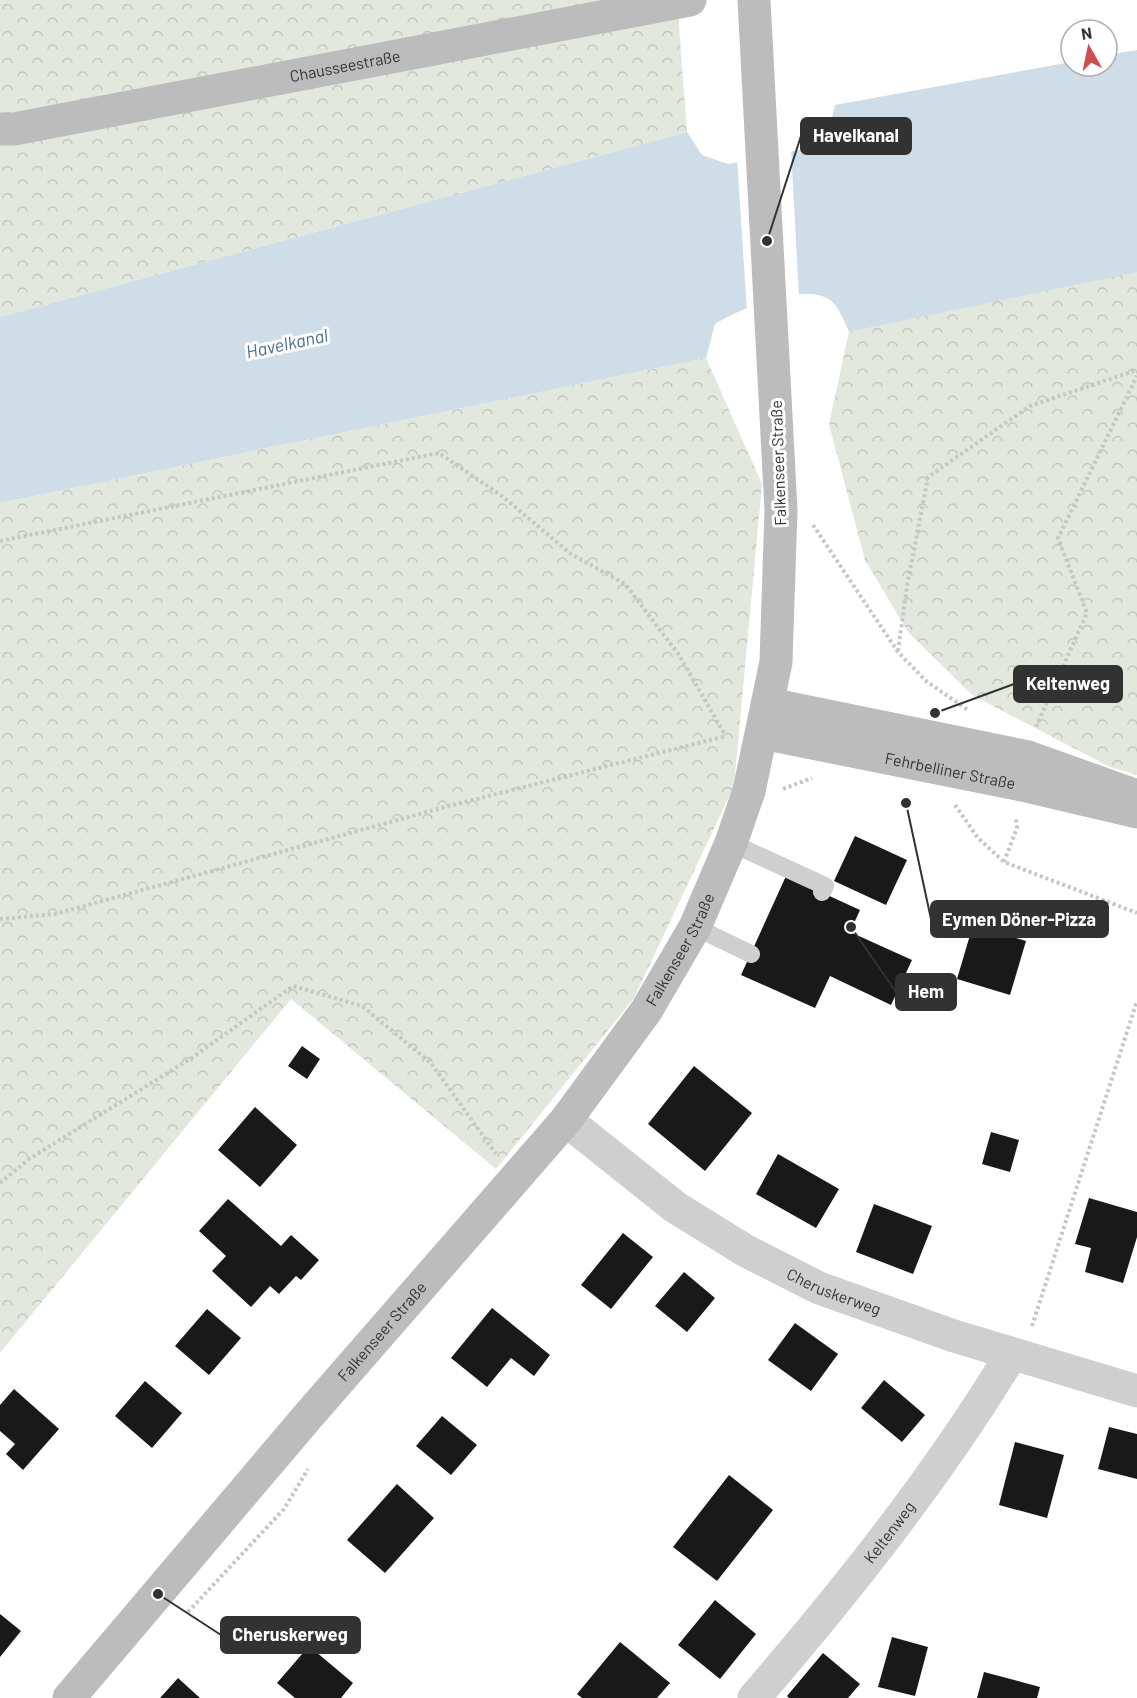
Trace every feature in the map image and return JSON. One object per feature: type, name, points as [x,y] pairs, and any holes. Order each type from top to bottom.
[{"type":"main road","name":"Chausseestraße","points":[[0,129],[14,129],[690,0]]},
{"type":"main road","name":"Falkenseer Straße","points":[[69,1698],[513,1178],[566,1120],[646,1011],[695,927],[731,843],[749,790],[776,662],[781,510],[754,0]]},
{"type":"main road","name":"Fehrbelliner Straße","points":[[764,727],[1028,757],[1137,796]]},
{"type":"main road","name":"Fehrbelliner Straße","points":[[764,727],[1137,812]]},
{"type":"street","name":"Cheruskerweg","points":[[566,1120],[675,1207],[746,1251],[819,1288],[1016,1356],[1137,1391]]},
{"type":"street","name":"Keltenweg","points":[[754,1698],[918,1495],[1016,1356]]},
{"type":"lane","points":[[731,843],[825,886],[822,892]]},
{"type":"lane","points":[[695,927],[751,954]]},
{"type":"path","points":[[898,652],[907,586],[928,477],[1030,406],[1137,370]]},
{"type":"path","points":[[1033,734],[1086,613],[1058,538],[1137,376]]},
{"type":"path","points":[[0,541],[440,453],[502,496],[571,554],[626,584],[679,655],[725,735]]},
{"type":"path","points":[[808,517],[898,652],[926,681],[970,711]]},
{"type":"path","points":[[0,919],[55,914],[445,807],[764,727]]},
{"type":"path","points":[[953,803],[978,838],[1004,861],[1137,913]]},
{"type":"path","points":[[1004,861],[1017,828],[1015,810]]},
{"type":"path","points":[[0,1183],[29,1160],[190,1059],[293,986],[362,1006],[431,1063],[513,1178]]},
{"type":"path","points":[[1016,1356],[1137,1001]]},
{"type":"green space","points":[[0,0],[677,0],[687,132],[0,317]]},
{"type":"green space","points":[[1137,271],[1137,775],[1110,767],[972,695],[908,632],[865,560],[829,424],[849,332]]},
{"type":"green space","points":[[706,358],[762,484],[734,786],[634,998],[496,1169],[291,999],[0,1353],[0,503]]},
{"type":"water","points":[[1137,50],[1137,272],[849,332],[839,311],[830,300],[819,295],[789,296],[739,311],[715,324],[706,358],[0,503],[0,317],[687,132],[702,155],[728,164],[803,149],[828,134],[835,105],[1059,64],[1059,78],[1119,78],[1119,53]]},
{"type":"pier","points":[[791,149],[799,297],[747,311],[737,159]]},
{"type":"building","points":[[855,836],[907,860],[886,905],[834,881]]},
{"type":"building","points":[[786,876],[860,910],[850,932],[912,960],[891,1005],[830,976],[815,1008],[741,975]]},
{"type":"building","points":[[973,925],[1026,941],[1010,995],[957,979]]},
{"type":"building","points":[[302,1046],[320,1059],[307,1079],[288,1066]]},
{"type":"building","points":[[694,1066],[752,1113],[705,1171],[648,1124]]},
{"type":"building","points":[[255,1107],[297,1145],[260,1187],[218,1150]]},
{"type":"building","points":[[991,1132],[1019,1140],[1010,1172],[982,1164]]},
{"type":"building","points":[[778,1154],[839,1189],[816,1228],[756,1194]]},
{"type":"building","points":[[1089,1198],[1137,1212],[1137,1237],[1123,1283],[1085,1272],[1091,1248],[1075,1244]]},
{"type":"building","points":[[228,1199],[281,1246],[291,1235],[319,1260],[301,1280],[296,1276],[279,1294],[270,1286],[251,1307],[212,1271],[226,1256],[199,1231]]},
{"type":"building","points":[[874,1204],[932,1226],[913,1274],[856,1252]]},
{"type":"building","points":[[623,1233],[653,1257],[611,1309],[581,1285]]},
{"type":"building","points":[[684,1272],[715,1298],[687,1332],[655,1306]]},
{"type":"building","points":[[492,1308],[550,1355],[534,1376],[511,1358],[487,1387],[451,1358]]},
{"type":"building","points":[[207,1309],[241,1338],[209,1375],[175,1346]]},
{"type":"building","points":[[795,1323],[838,1354],[811,1391],[768,1360]]},
{"type":"building","points":[[884,1380],[925,1415],[902,1442],[861,1408]]},
{"type":"building","points":[[145,1381],[182,1413],[152,1448],[115,1416]]},
{"type":"building","points":[[14,1389],[59,1429],[23,1470],[6,1454],[15,1444],[0,1431],[0,1405]]},
{"type":"building","points":[[442,1416],[477,1445],[451,1475],[416,1446]]},
{"type":"building","points":[[1109,1427],[1137,1434],[1137,1479],[1098,1469]]},
{"type":"building","points":[[1015,1442],[1064,1455],[1047,1518],[999,1505]]},
{"type":"building","points":[[729,1475],[773,1510],[717,1581],[673,1547]]},
{"type":"building","points":[[397,1484],[434,1518],[385,1573],[347,1540]]},
{"type":"building","points":[[715,1600],[756,1634],[720,1679],[678,1645]]},
{"type":"building","points":[[0,1614],[21,1631],[0,1657]]},
{"type":"building","points":[[892,1637],[928,1647],[915,1696],[878,1687]]},
{"type":"building","points":[[620,1642],[670,1683],[657,1698],[582,1698],[577,1694]]},
{"type":"building","points":[[309,1646],[353,1683],[341,1698],[295,1698],[277,1683]]},
{"type":"building","points":[[823,1653],[860,1684],[848,1698],[789,1698],[787,1696]]},
{"type":"building","points":[[984,1672],[1040,1687],[1037,1698],[977,1698]]},
{"type":"building","points":[[178,1678],[200,1698],[160,1698]]},
{"type":"place","name":"Havelkanal","points":[[767,241]]},
{"type":"place","name":"Keltenweg","points":[[935,713]]},
{"type":"place","name":"Eymen Döner-Pizza","points":[[906,803]]},
{"type":"place","name":"Hem","points":[[851,927]]},
{"type":"place","name":"Cheruskerweg","points":[[158,1594]]}]
